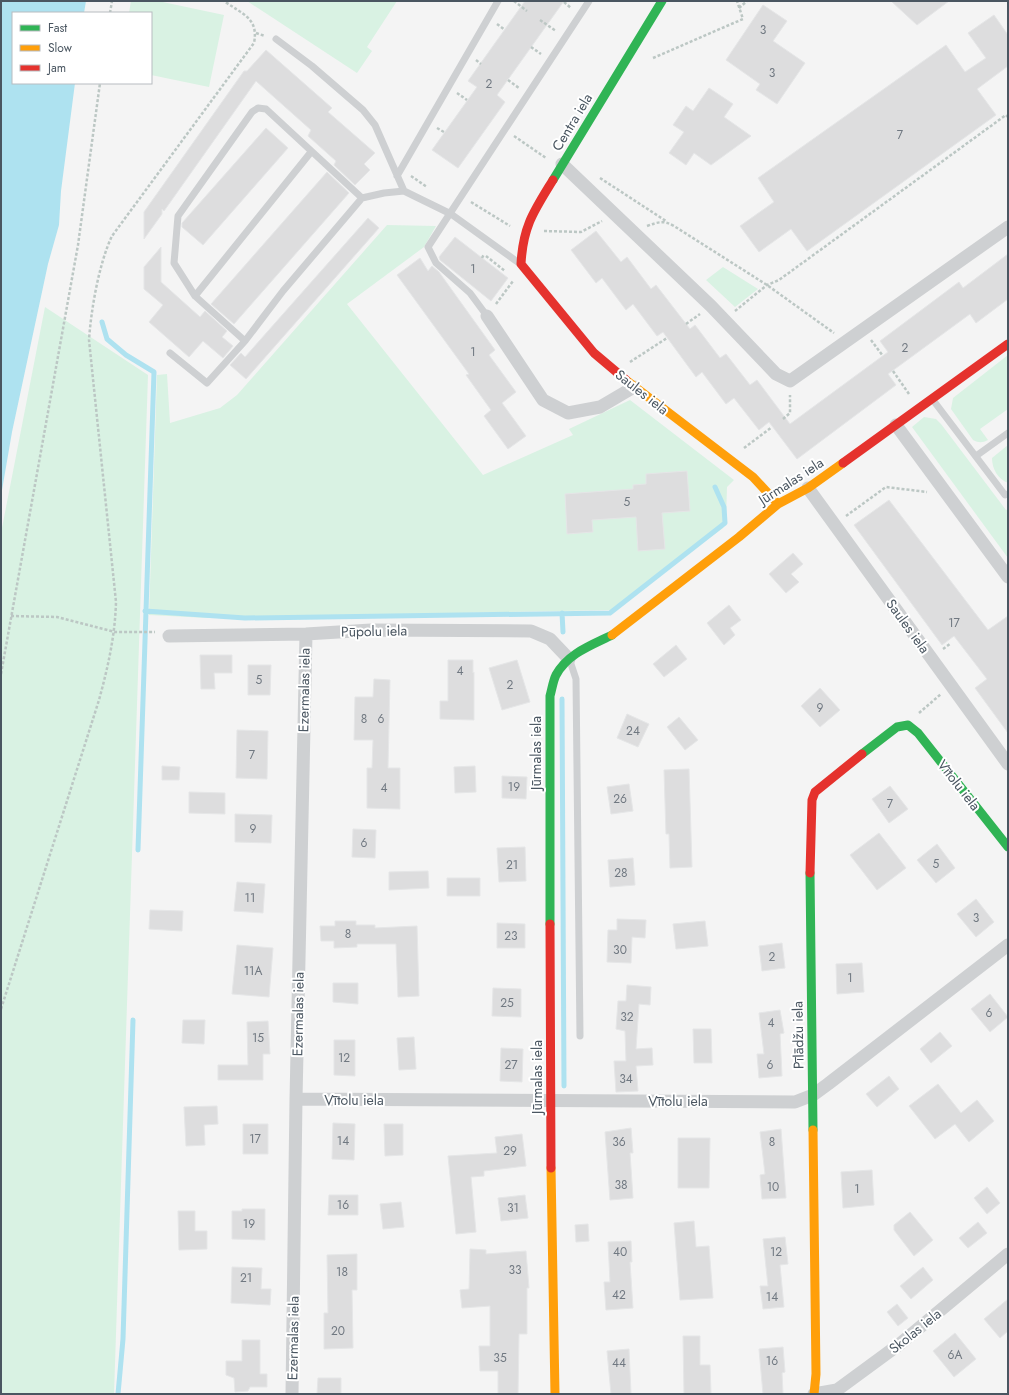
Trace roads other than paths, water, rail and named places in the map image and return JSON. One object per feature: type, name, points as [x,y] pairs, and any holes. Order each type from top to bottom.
[{"type":"street","name":"Centra iela","points":[[520,264],[525,231],[530,218],[662,1]]},
{"type":"street","points":[[561,166],[614,214],[724,320],[776,374],[790,381],[1008,227]]},
{"type":"street","name":"Saules iela","points":[[520,264],[594,353],[634,386],[753,477],[765,488],[778,504]]},
{"type":"street","points":[[487,316],[543,400],[568,413],[600,407],[634,386]]},
{"type":"street","name":"Jūrmalas iela","points":[[555,1394],[550,1101],[550,696],[556,675],[569,659],[582,649],[614,634],[739,537],[778,504],[808,488],[1008,344]]},
{"type":"street","points":[[896,425],[1008,577]]},
{"type":"street","name":"Saules iela","points":[[808,488],[1008,764]]},
{"type":"street","name":"Pūpolu iela","points":[[169,636],[306,634],[371,630],[531,631],[550,638],[569,659]]},
{"type":"street","name":"Ezermalas iela","points":[[292,1394],[296,1099],[306,634]]},
{"type":"street","name":"Vītolu iela","points":[[908,725],[918,732],[1008,847]]},
{"type":"street","name":"Pīlādžu iela","points":[[814,1394],[816,1374],[810,850],[812,800],[815,792],[830,778],[897,727],[908,725]]},
{"type":"street","name":"Vītolu iela","points":[[296,1099],[796,1102],[813,1095],[1008,945]]},
{"type":"street","name":"Skolas iela","points":[[814,1394],[837,1390],[901,1344],[1008,1254]]},
{"type":"lane","points":[[397,176],[498,1]]},
{"type":"lane","points":[[487,316],[470,293],[436,263],[428,247],[589,1]]},
{"type":"lane","points":[[276,39],[312,66],[363,110],[375,125],[404,191]]},
{"type":"lane","points":[[245,340],[195,296],[174,263],[178,216],[252,112],[258,108],[266,109],[362,198]]},
{"type":"lane","points":[[195,296],[311,152]]},
{"type":"lane","points":[[170,353],[207,383],[245,340],[283,291],[362,198],[384,193],[404,191],[451,214],[520,264]]},
{"type":"lane","points":[[932,399],[1005,495],[1008,494]]},
{"type":"lane","points":[[976,456],[1008,434]]},
{"type":"lane","points":[[569,659],[576,679],[580,1036]]},
{"type":"water","points":[[1,1],[86,1],[84,12],[12,12],[12,84],[75,84],[61,191],[59,225],[48,264],[12,432],[1,496]]},
{"type":"waterway","points":[[102,322],[107,339],[126,355],[154,372],[138,850]]},
{"type":"waterway","points":[[145,611],[245,618],[610,613],[725,523],[724,507],[715,487]]},
{"type":"waterway","points":[[562,613],[563,632]]},
{"type":"waterway","points":[[562,699],[564,1086]]},
{"type":"waterway","points":[[118,1394],[123,1339],[133,1020]]}]
